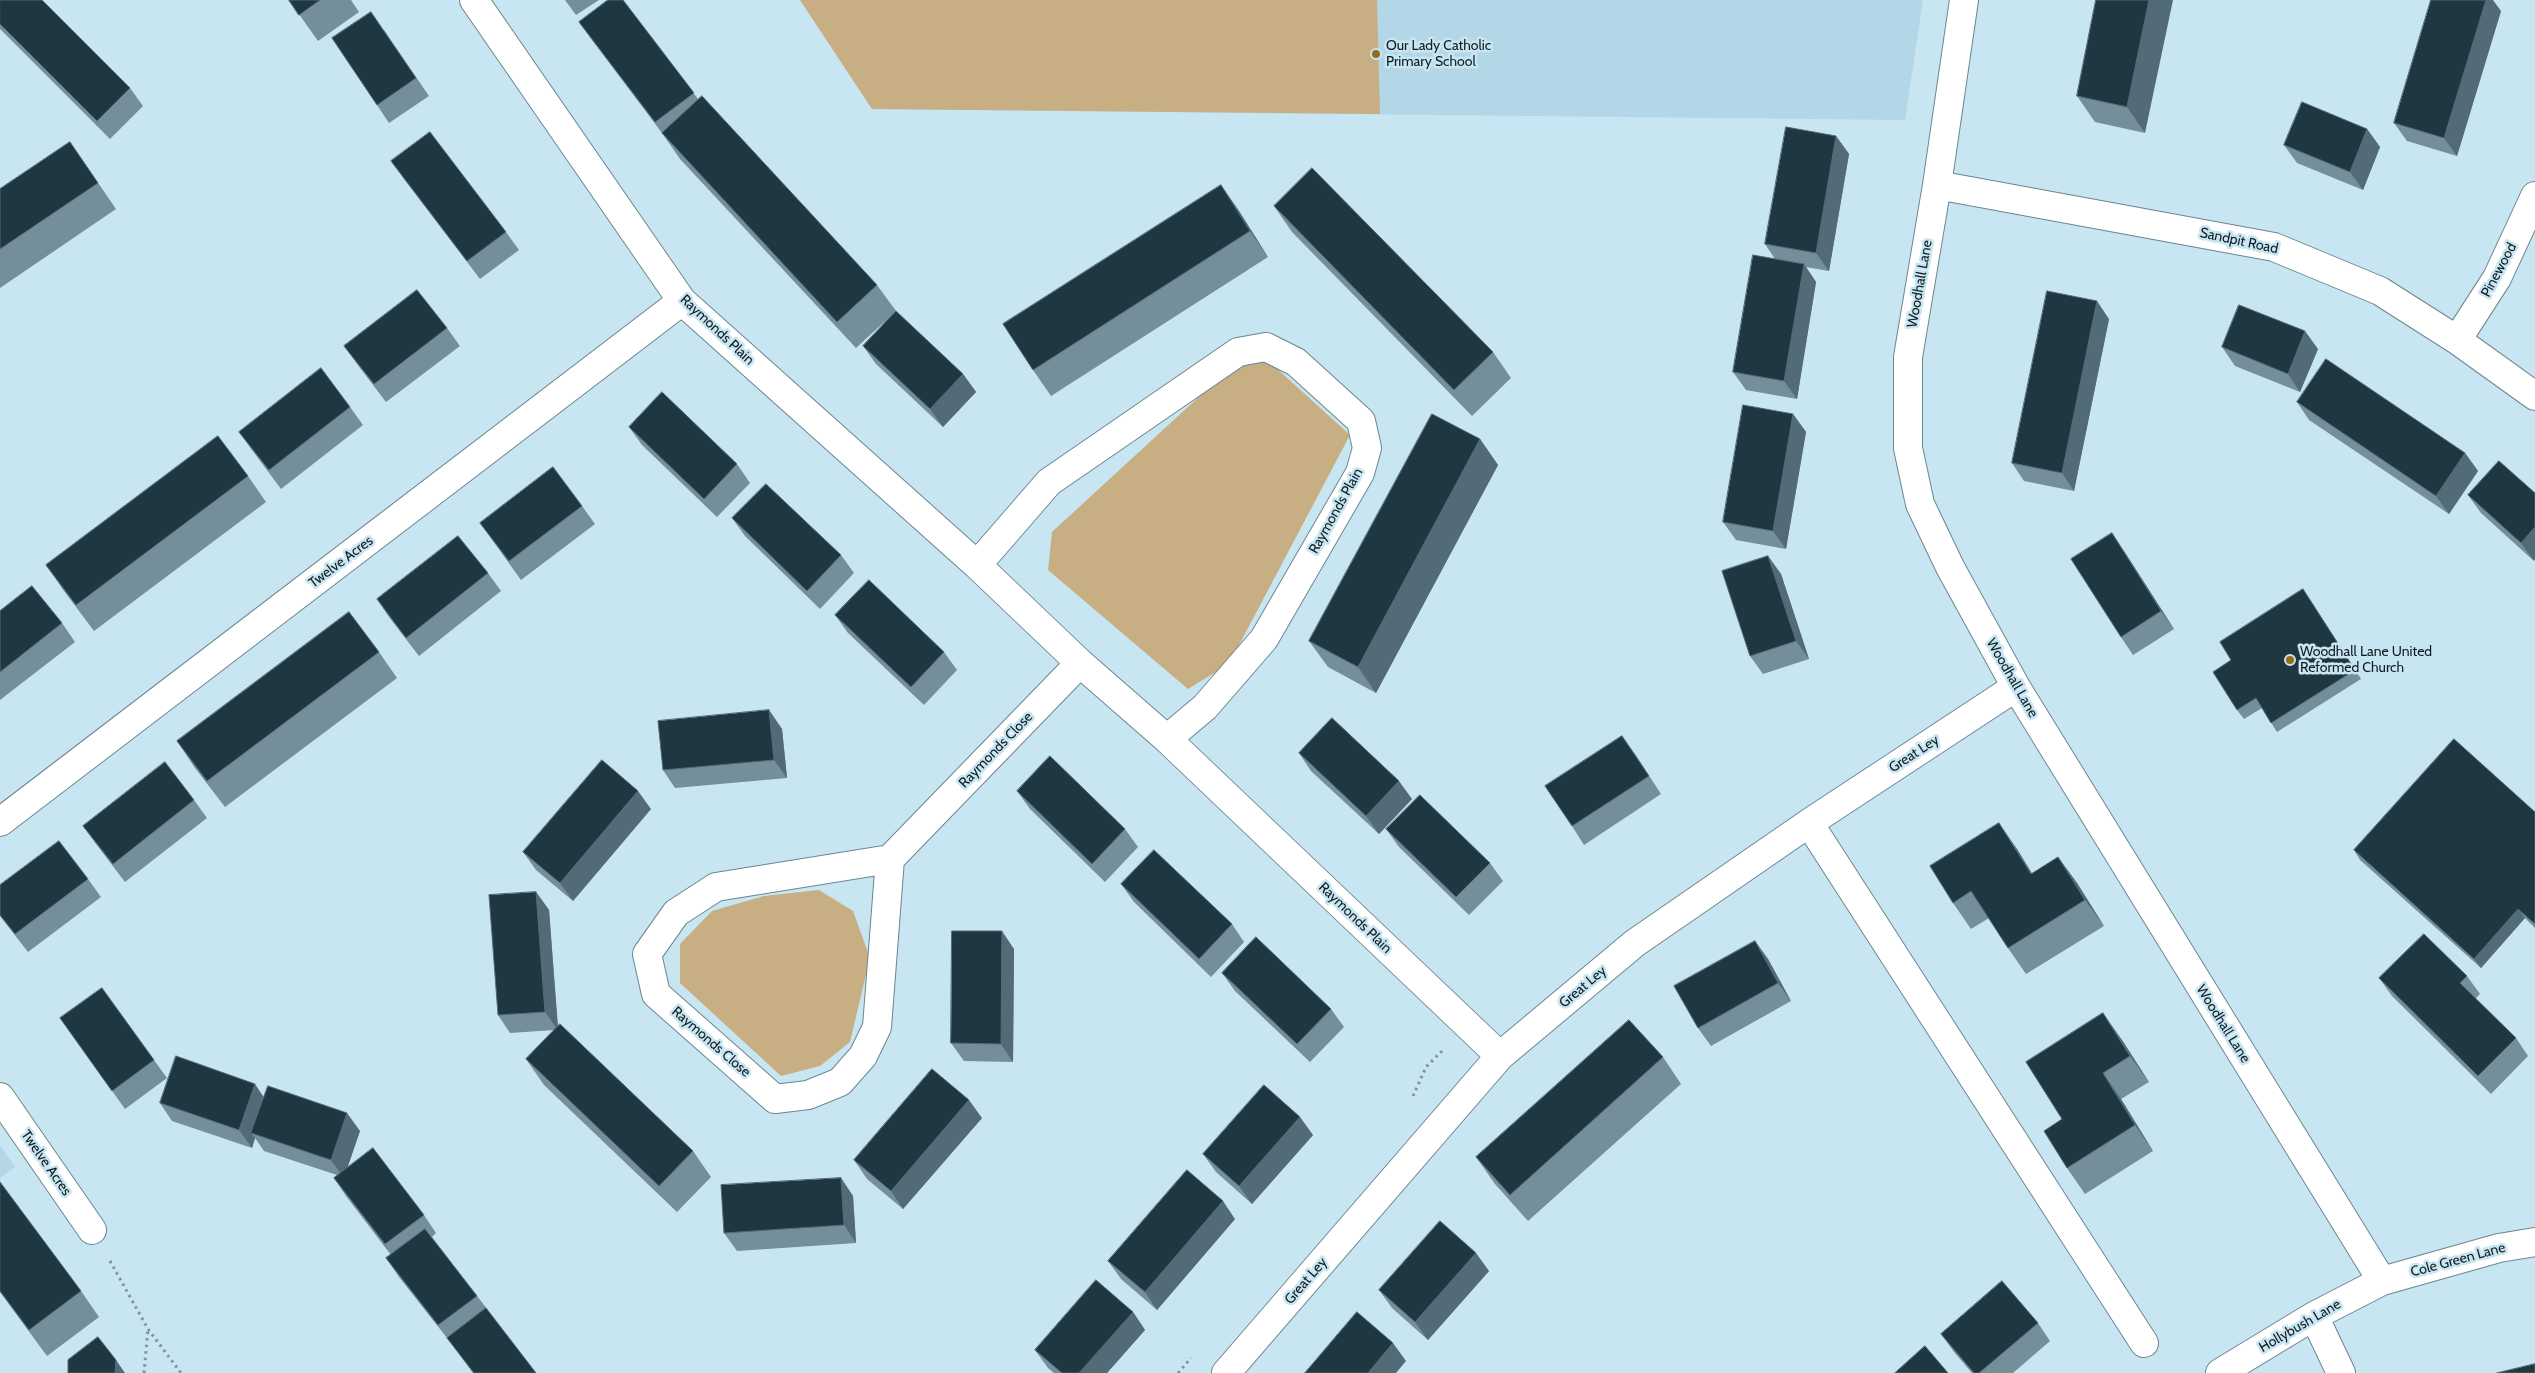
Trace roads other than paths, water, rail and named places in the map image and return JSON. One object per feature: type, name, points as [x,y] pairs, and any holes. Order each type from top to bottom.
[{"type":"street","name":"Raymonds Plain","points":[[474,0],[682,301],[977,565],[1080,663],[1167,739],[1500,1056]]},
{"type":"street","name":"Woodhall Lane","points":[[1964,0],[1937,185],[1908,357],[1908,448],[1920,504],[1950,567],[2016,687],[2382,1281]]},
{"type":"street","name":"Sandpit Road","points":[[1937,185],[2274,246],[2380,291],[2457,340],[2535,396]]},
{"type":"street","name":"Pinewood","points":[[2457,340],[2497,278],[2535,196]]},
{"type":"street","name":"Twelve Acres","points":[[0,822],[682,301]]},
{"type":"street","name":"Raymonds Plain","points":[[977,565],[1049,482],[1238,352],[1266,347],[1296,362],[1361,421],[1367,448],[1360,473],[1264,638],[1205,707],[1167,739]]},
{"type":"street","name":"Raymonds Close","points":[[890,859],[877,1027],[863,1056],[840,1082],[808,1094],[775,1099],[656,994],[646,954],[676,912],[716,887],[890,859],[1080,663]]},
{"type":"street","name":"Great Ley","points":[[1226,1373],[1500,1056],[1635,943],[1810,823],[2016,687]]},
{"type":"street","points":[[1810,823],[2144,1343]]},
{"type":"street","name":"Twelve Acres","points":[[0,1097],[92,1230]]},
{"type":"street","name":"Cole Green Lane","points":[[2382,1281],[2499,1248],[2535,1242]]},
{"type":"street","name":"Hollybush Lane","points":[[2220,1373],[2314,1316],[2382,1281]]},
{"type":"street","points":[[2314,1316],[2341,1373]]},
{"type":"place","name":"Our Lady Catholic Primary School","points":[[1376,54]]},
{"type":"place","name":"Woodhall Lane United Reformed Church","points":[[2290,660]]}]
